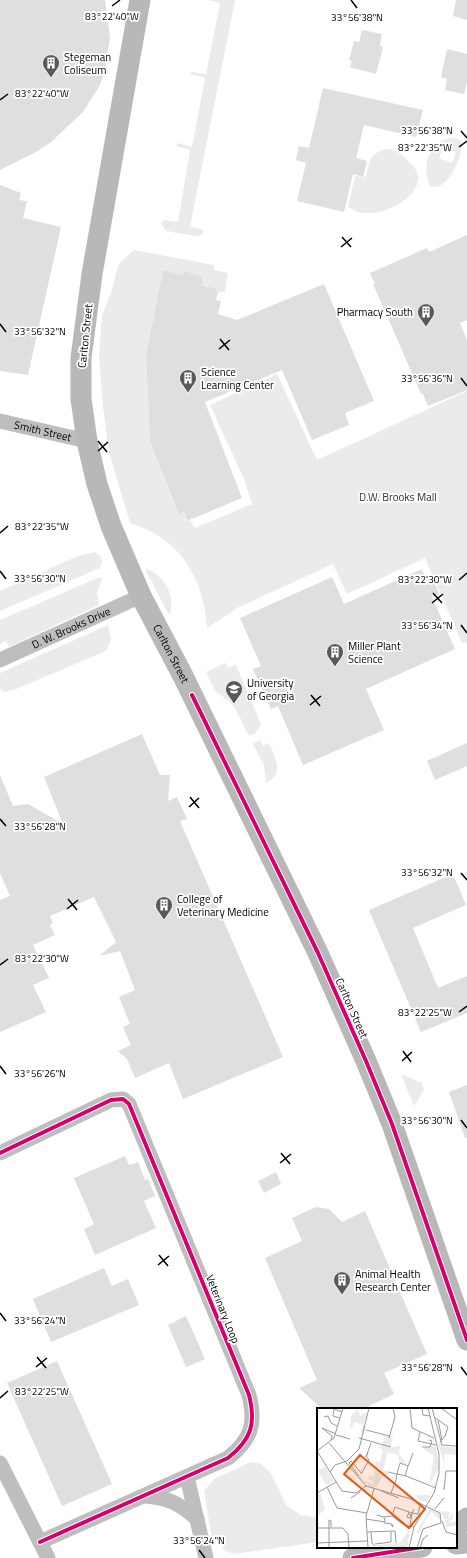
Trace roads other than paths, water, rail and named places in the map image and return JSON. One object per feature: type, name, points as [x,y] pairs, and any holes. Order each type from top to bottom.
[{"type":"street","name":"Carlton Street","points":[[140,0],[92,274],[82,351],[81,399],[87,441],[97,484],[111,526],[141,596],[183,676],[318,953],[366,1061],[392,1124],[467,1340]]},
{"type":"street","name":"Smith Street","points":[[0,421],[87,441]]},
{"type":"street","name":"D. W. Brooks Drive","points":[[0,660],[141,596]]},
{"type":"street","name":"Veterinary Loop","points":[[0,1153],[111,1100],[123,1100],[129,1104],[249,1395],[253,1409],[251,1430],[247,1438],[236,1452],[219,1462],[40,1542]]},
{"type":"street","points":[[0,1463],[48,1558]]},
{"type":"street","points":[[187,1476],[206,1558]]},
{"type":"street","points":[[143,1496],[174,1501],[197,1519]]},
{"type":"street","points":[[457,1526],[467,1518]]},
{"type":"street","points":[[457,1544],[467,1543]]},
{"type":"street","points":[[353,1558],[416,1548]]},
{"type":"place","name":"Stegeman Coliseum","points":[[51,78]]},
{"type":"place","name":"Pharmacy South","points":[[426,327]]},
{"type":"place","name":"Science Learning Center","points":[[188,393]]},
{"type":"place","name":"Miller Plant Science","points":[[335,667]]},
{"type":"place","name":"University of Georgia","points":[[234,704]]},
{"type":"place","name":"College of Veterinary Medicine","points":[[164,920]]},
{"type":"place","name":"Animal Health Research Center","points":[[342,1295]]},
{"type":"park label","name":"D.W. Brooks Mall","points":[[398,497]]}]
